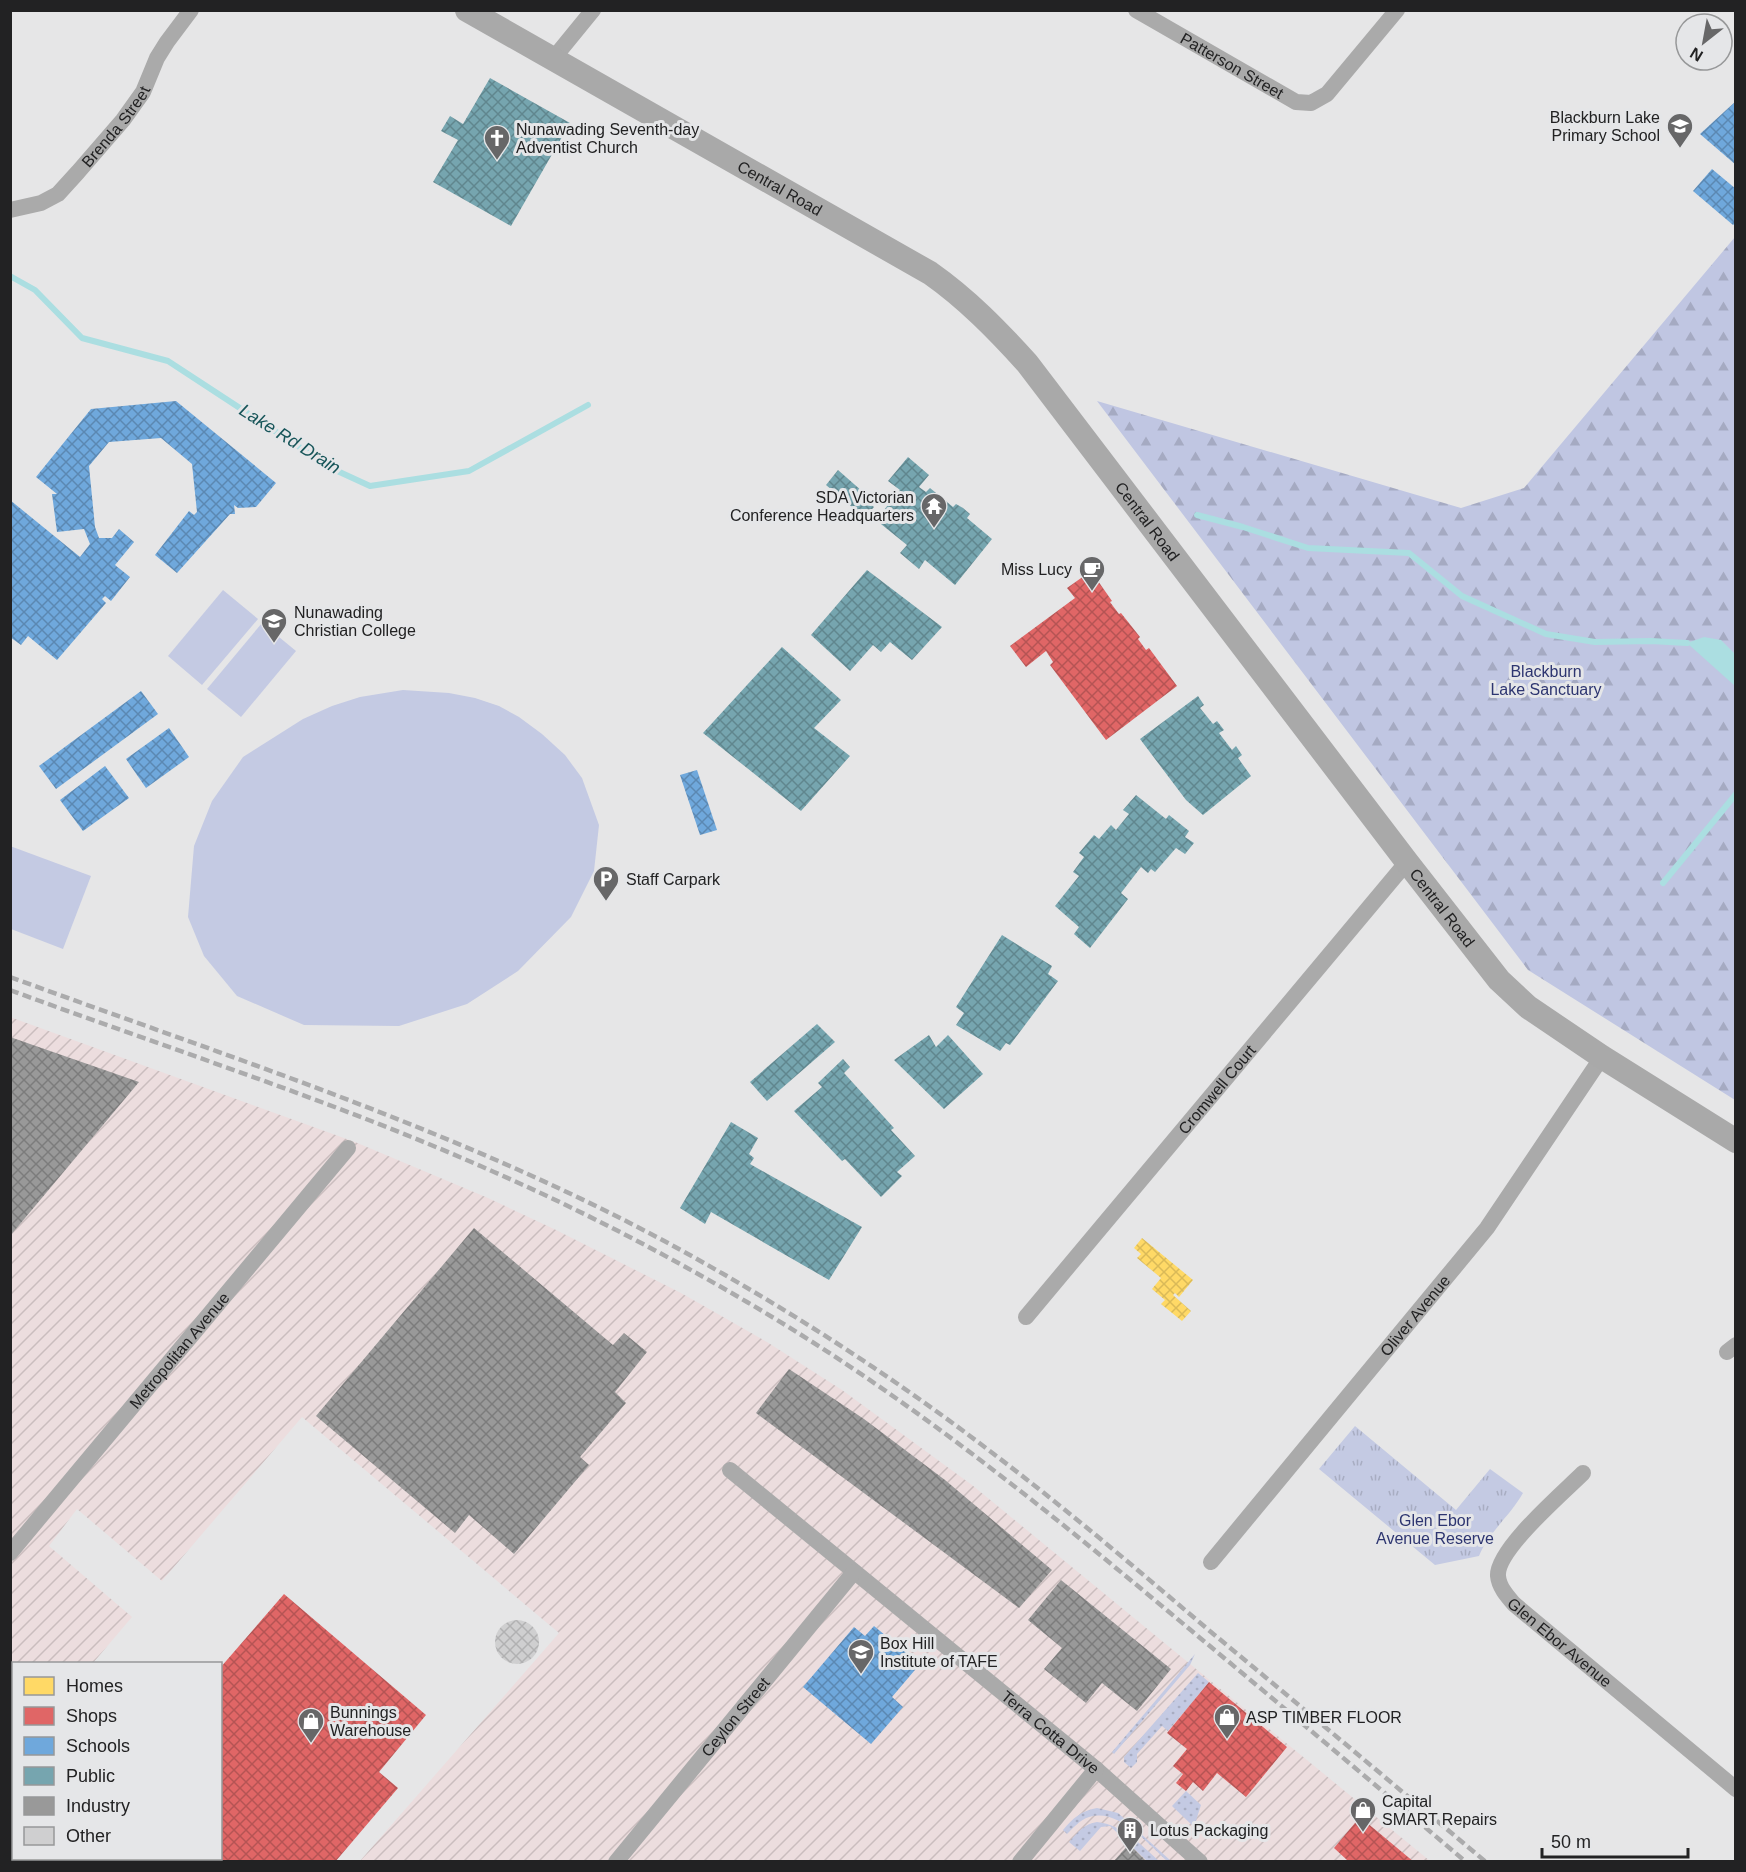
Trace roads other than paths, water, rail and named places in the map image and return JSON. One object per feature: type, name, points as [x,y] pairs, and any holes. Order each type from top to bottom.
[{"type":"street","name":"Brenda Street","points":[[10,210],[41,203],[58,194],[78,172],[138,99],[162,50],[191,10]]},
{"type":"street","name":"Central Road","points":[[467,10],[930,273],[956,291],[992,324],[1027,363],[1499,980],[1528,1007],[1602,1057],[1736,1141]]},
{"type":"street","points":[[553,59],[593,10]]},
{"type":"street","name":"Patterson Street","points":[[1136,10],[1296,102],[1311,102],[1327,94],[1397,10]]},
{"type":"street","name":"Cromwell Court","points":[[1026,1317],[1407,862]]},
{"type":"street","name":"Oliver Avenue","points":[[1210,1562],[1487,1228],[1602,1057]]},
{"type":"street","name":"Metropolitan Avenue","points":[[10,1553],[348,1148]]},
{"type":"street","name":"Terra Cotta Drive","points":[[730,1470],[1096,1769],[1200,1862]]},
{"type":"street","name":"Glen Ebor Avenue","points":[[1583,1473],[1508,1549],[1499,1564],[1498,1576],[1503,1590],[1514,1604],[1736,1789]]},
{"type":"street","name":"Ceylon Street","points":[[616,1862],[854,1572]]},
{"type":"street","points":[[1020,1862],[1096,1769]]},
{"type":"waterway","name":"Lake Rd Drain","points":[[10,276],[35,290],[82,338],[168,361],[333,469],[370,486],[469,471],[588,405]]},
{"type":"waterway","name":"Lake Rd Drain","points":[[1197,515],[1308,548],[1409,553],[1462,596],[1546,634],[1595,642],[1687,643]]},
{"type":"waterway","points":[[1663,883],[1736,794]]},
{"type":"railway","points":[[10,977],[275,1073],[451,1141],[537,1178],[621,1219],[704,1263],[779,1307],[889,1378],[1023,1476],[1486,1862]]},
{"type":"railway","points":[[10,990],[315,1099],[435,1147],[591,1217],[747,1302],[909,1407],[1012,1485],[1163,1607],[1466,1862]]},
{"type":"place","name":"Blackburn Lake Primary School","points":[[1680,149]]},
{"type":"place","name":"Nunawading Seventh-day Adventist Church","points":[[497,161]]},
{"type":"place","name":"SDA Victorian Conference Headquarters","points":[[934,529]]},
{"type":"place","name":"Miss Lucy","points":[[1092,592]]},
{"type":"place","name":"Nunawading Christian College","points":[[274,644]]},
{"type":"place","name":"Staff Carpark","points":[[606,902]]},
{"type":"place","name":"Box Hill Institute of TAFE","points":[[861,1675]]},
{"type":"place","name":"ASP TIMBER FLOOR","points":[[1227,1740]]},
{"type":"place","name":"Bunnings Warehouse","points":[[311,1744]]},
{"type":"place","name":"Capital SMART Repairs","points":[[1363,1833]]},
{"type":"place","name":"Lotus Packaging","points":[[1130,1853]]},
{"type":"park label","name":"Blackburn Lake Sanctuary","points":[[1546,680]]},
{"type":"park label","name":"Glen Ebor Avenue Reserve","points":[[1435,1529]]}]
